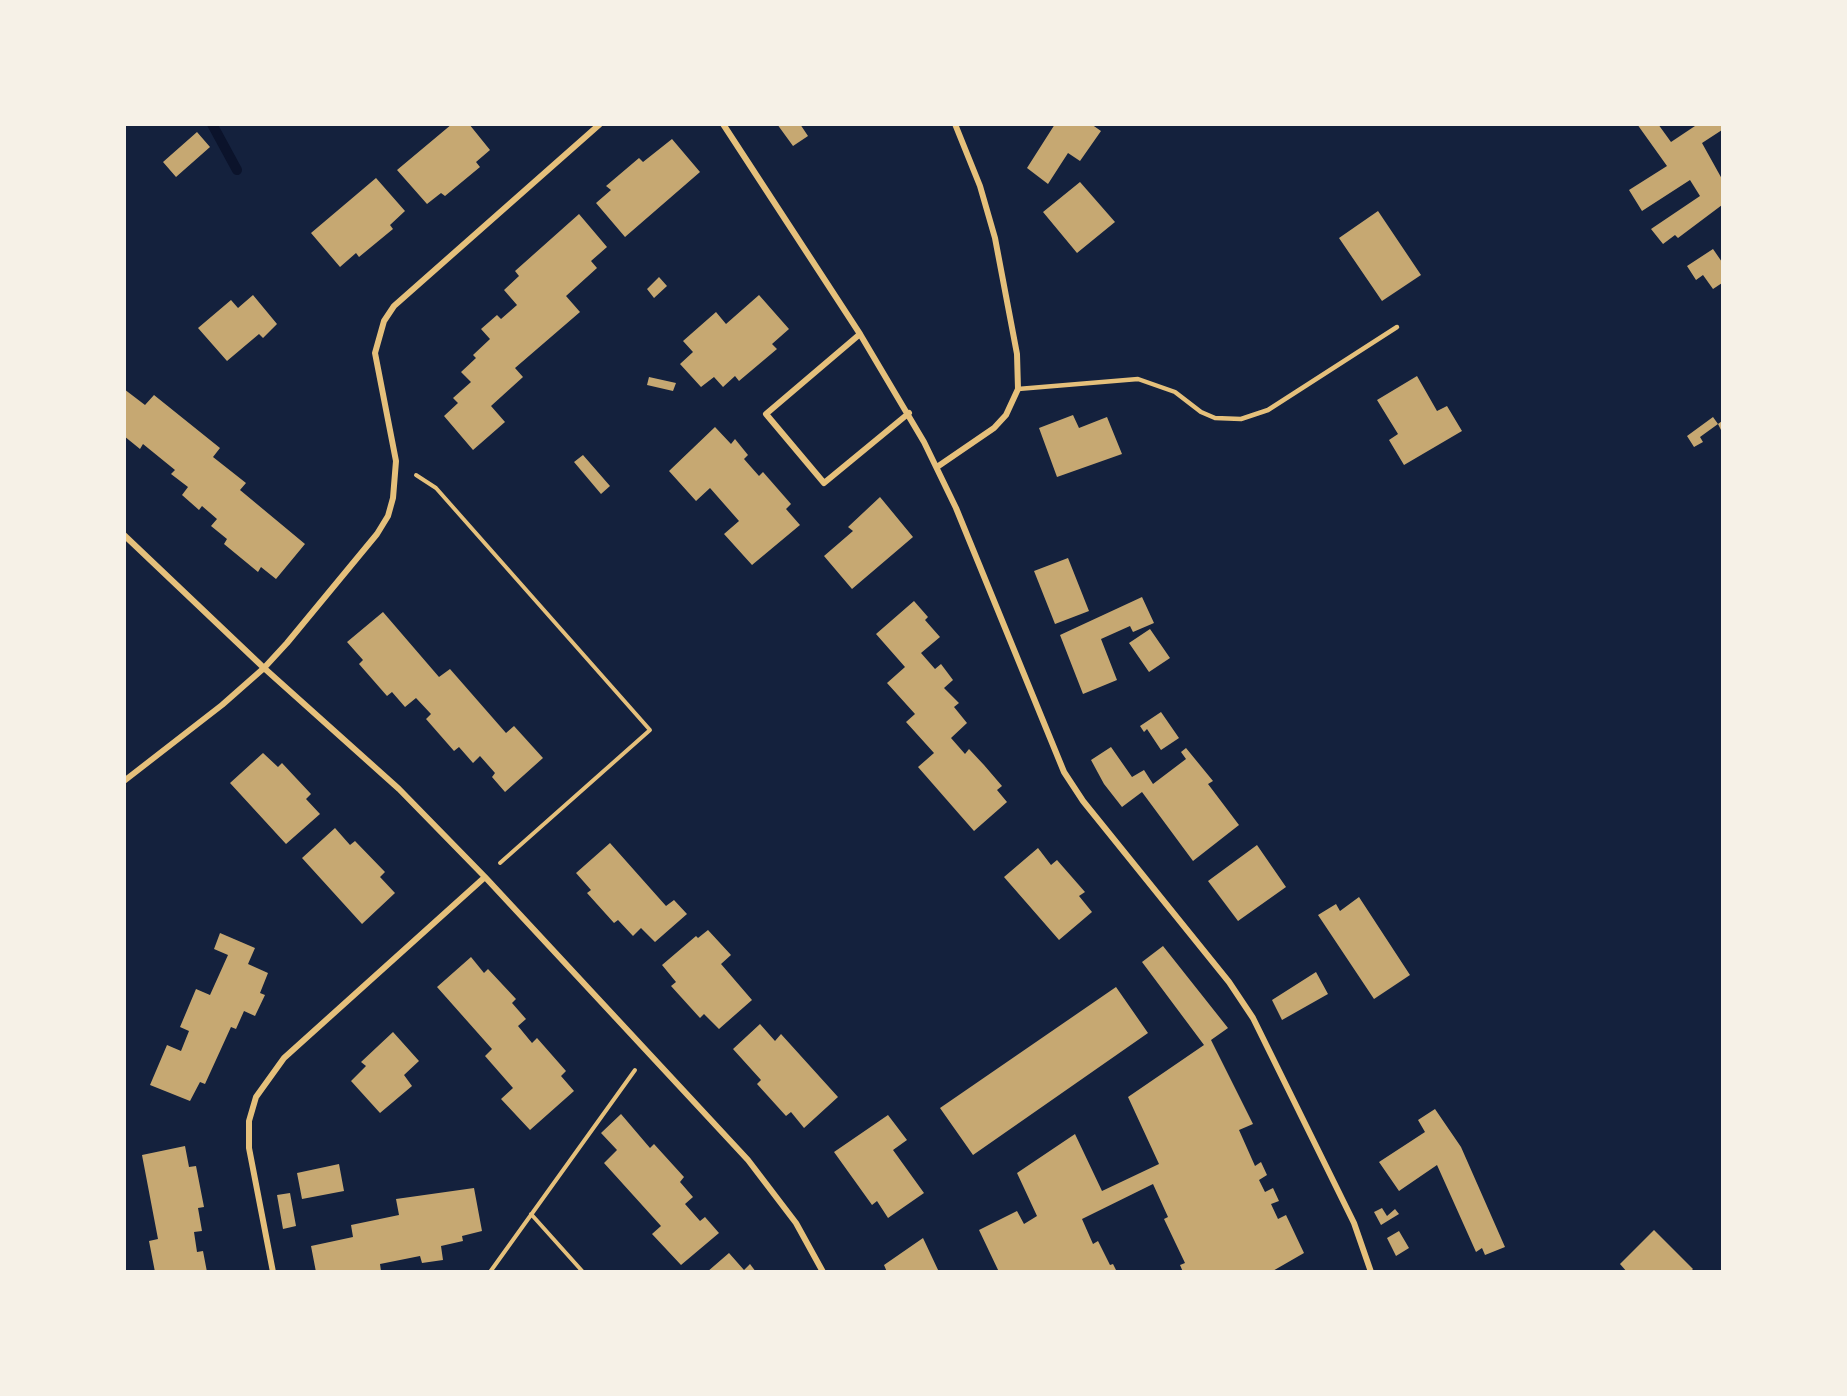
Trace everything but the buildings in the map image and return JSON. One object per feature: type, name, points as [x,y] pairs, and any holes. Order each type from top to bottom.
[{"type":"street","points":[[124,781],[222,705],[264,668],[377,534],[387,516],[393,498],[396,461],[388,415],[375,366],[375,353],[384,321],[407,293],[600,124]]},
{"type":"street","points":[[723,124],[909,413],[937,467],[1064,772],[1083,801],[1229,982],[1253,1018],[1354,1223],[1371,1272]]},
{"type":"street","points":[[937,467],[994,428],[1006,415],[1018,388],[1017,354],[993,228],[955,124]]},
{"type":"street","points":[[860,334],[765,414],[824,483],[909,413]]},
{"type":"street","points":[[124,535],[264,668],[399,789],[485,877],[771,1188],[796,1223],[824,1272]]},
{"type":"street","points":[[273,1272],[249,1148],[249,1121],[256,1097],[284,1058],[485,877]]},
{"type":"lane","points":[[1018,388],[1138,379],[1174,392],[1201,412],[1215,418],[1241,419],[1268,410],[1396,327]]},
{"type":"path","points":[[396,461],[436,488],[650,730],[485,877]]},
{"type":"path","points":[[490,1272],[648,1052]]},
{"type":"path","points":[[531,1214],[584,1272]]},
{"type":"waterway","points":[[212,124],[237,170]]}]
